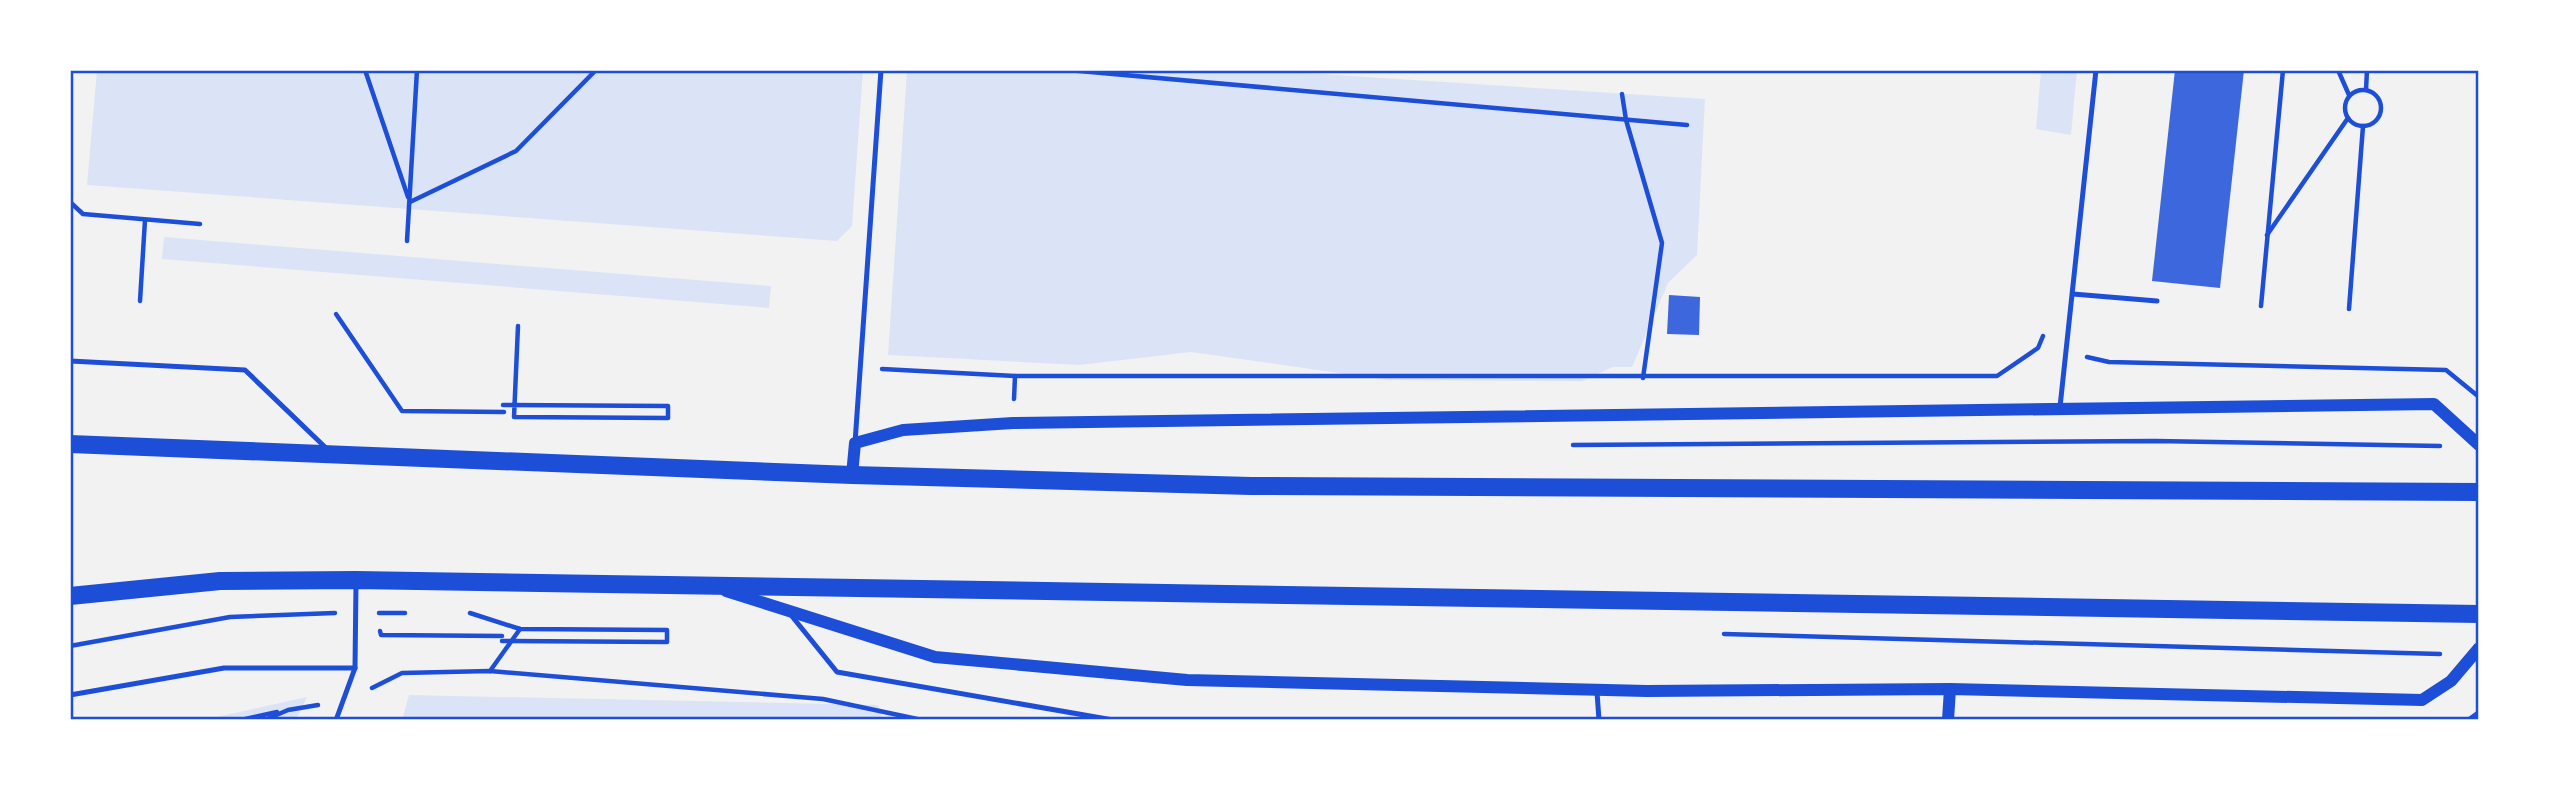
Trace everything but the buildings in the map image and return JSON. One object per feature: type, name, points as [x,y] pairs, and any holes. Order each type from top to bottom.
[{"type":"main road","points":[[70,444],[852,475],[1251,486],[2479,492]]},
{"type":"main road","points":[[70,596],[220,581],[356,580],[2479,614]]},
{"type":"street","points":[[852,475],[855,443],[903,430],[1013,423],[2434,404],[2479,445]]},
{"type":"street","points":[[712,587],[935,657],[1187,680],[1597,690],[1950,689],[2422,700],[2451,681],[2479,648]]},
{"type":"street","points":[[1948,720],[1950,689]]},
{"type":"lane","points":[[855,443],[881,70]]},
{"type":"lane","points":[[2060,407],[2096,70]]},
{"type":"lane","points":[[2073,295],[2157,301]]},
{"type":"lane","points":[[70,361],[245,370],[333,455]]},
{"type":"lane","points":[[336,720],[355,668],[356,580]]},
{"type":"lane","points":[[784,608],[837,672],[1113,720]]},
{"type":"lane","points":[[70,695],[223,668],[355,668]]},
{"type":"lane","points":[[1597,690],[1599,720]]},
{"type":"path","points":[[365,70],[410,202]]},
{"type":"path","points":[[407,241],[417,70]]},
{"type":"path","points":[[410,202],[516,151],[596,70]]},
{"type":"path","points":[[1069,70],[1687,125]]},
{"type":"path","points":[[2261,306],[2283,70]]},
{"type":"path","points":[[2338,70],[2349,95],[2345,106],[2348,118],[2363,126],[2374,122],[2381,112],[2380,100],[2366,90]]},
{"type":"path","points":[[2366,90],[2367,70]]},
{"type":"path","points":[[2349,95],[2366,90]]},
{"type":"path","points":[[1622,94],[1626,120],[1662,243],[1643,378]]},
{"type":"path","points":[[2267,236],[2348,118]]},
{"type":"path","points":[[2349,309],[2363,126]]},
{"type":"path","points":[[70,202],[83,214],[201,224]]},
{"type":"path","points":[[140,301],[145,220]]},
{"type":"path","points":[[336,314],[402,411],[503,409],[517,405],[668,407],[668,418],[514,417],[515,404],[518,326]]},
{"type":"path","points":[[860,368],[1029,376],[1997,376],[2039,348],[2046,325]]},
{"type":"path","points":[[2039,348],[2109,362],[2446,370],[2479,397]]},
{"type":"path","points":[[1563,445],[2141,441],[2442,446]]},
{"type":"path","points":[[70,646],[230,617],[355,612]]},
{"type":"path","points":[[415,613],[374,613],[381,635],[667,642],[667,630],[520,629],[468,613]]},
{"type":"path","points":[[490,671],[520,629]]},
{"type":"path","points":[[1712,634],[2453,654]]},
{"type":"path","points":[[241,720],[342,702],[402,673],[490,671],[823,699],[922,720]]},
{"type":"path","points":[[265,720],[288,710]]},
{"type":"path","points":[[2468,720],[2479,712]]},
{"type":"shaded area","points":[[97,70],[863,70],[852,226],[837,241],[87,185]]},
{"type":"shaded area","points":[[907,70],[1260,70],[1705,99],[1697,255],[1668,283],[1632,367],[1613,367],[1582,381],[1388,380],[1191,352],[1079,365],[888,355]]},
{"type":"shaded area","points":[[2041,70],[2077,70],[2071,135],[2036,129]]},
{"type":"shaded area","points":[[164,237],[771,286],[769,308],[162,259]]},
{"type":"shaded area","points":[[409,695],[878,705],[884,720],[402,720]]},
{"type":"shaded area","points":[[307,697],[296,720],[203,720]]}]
